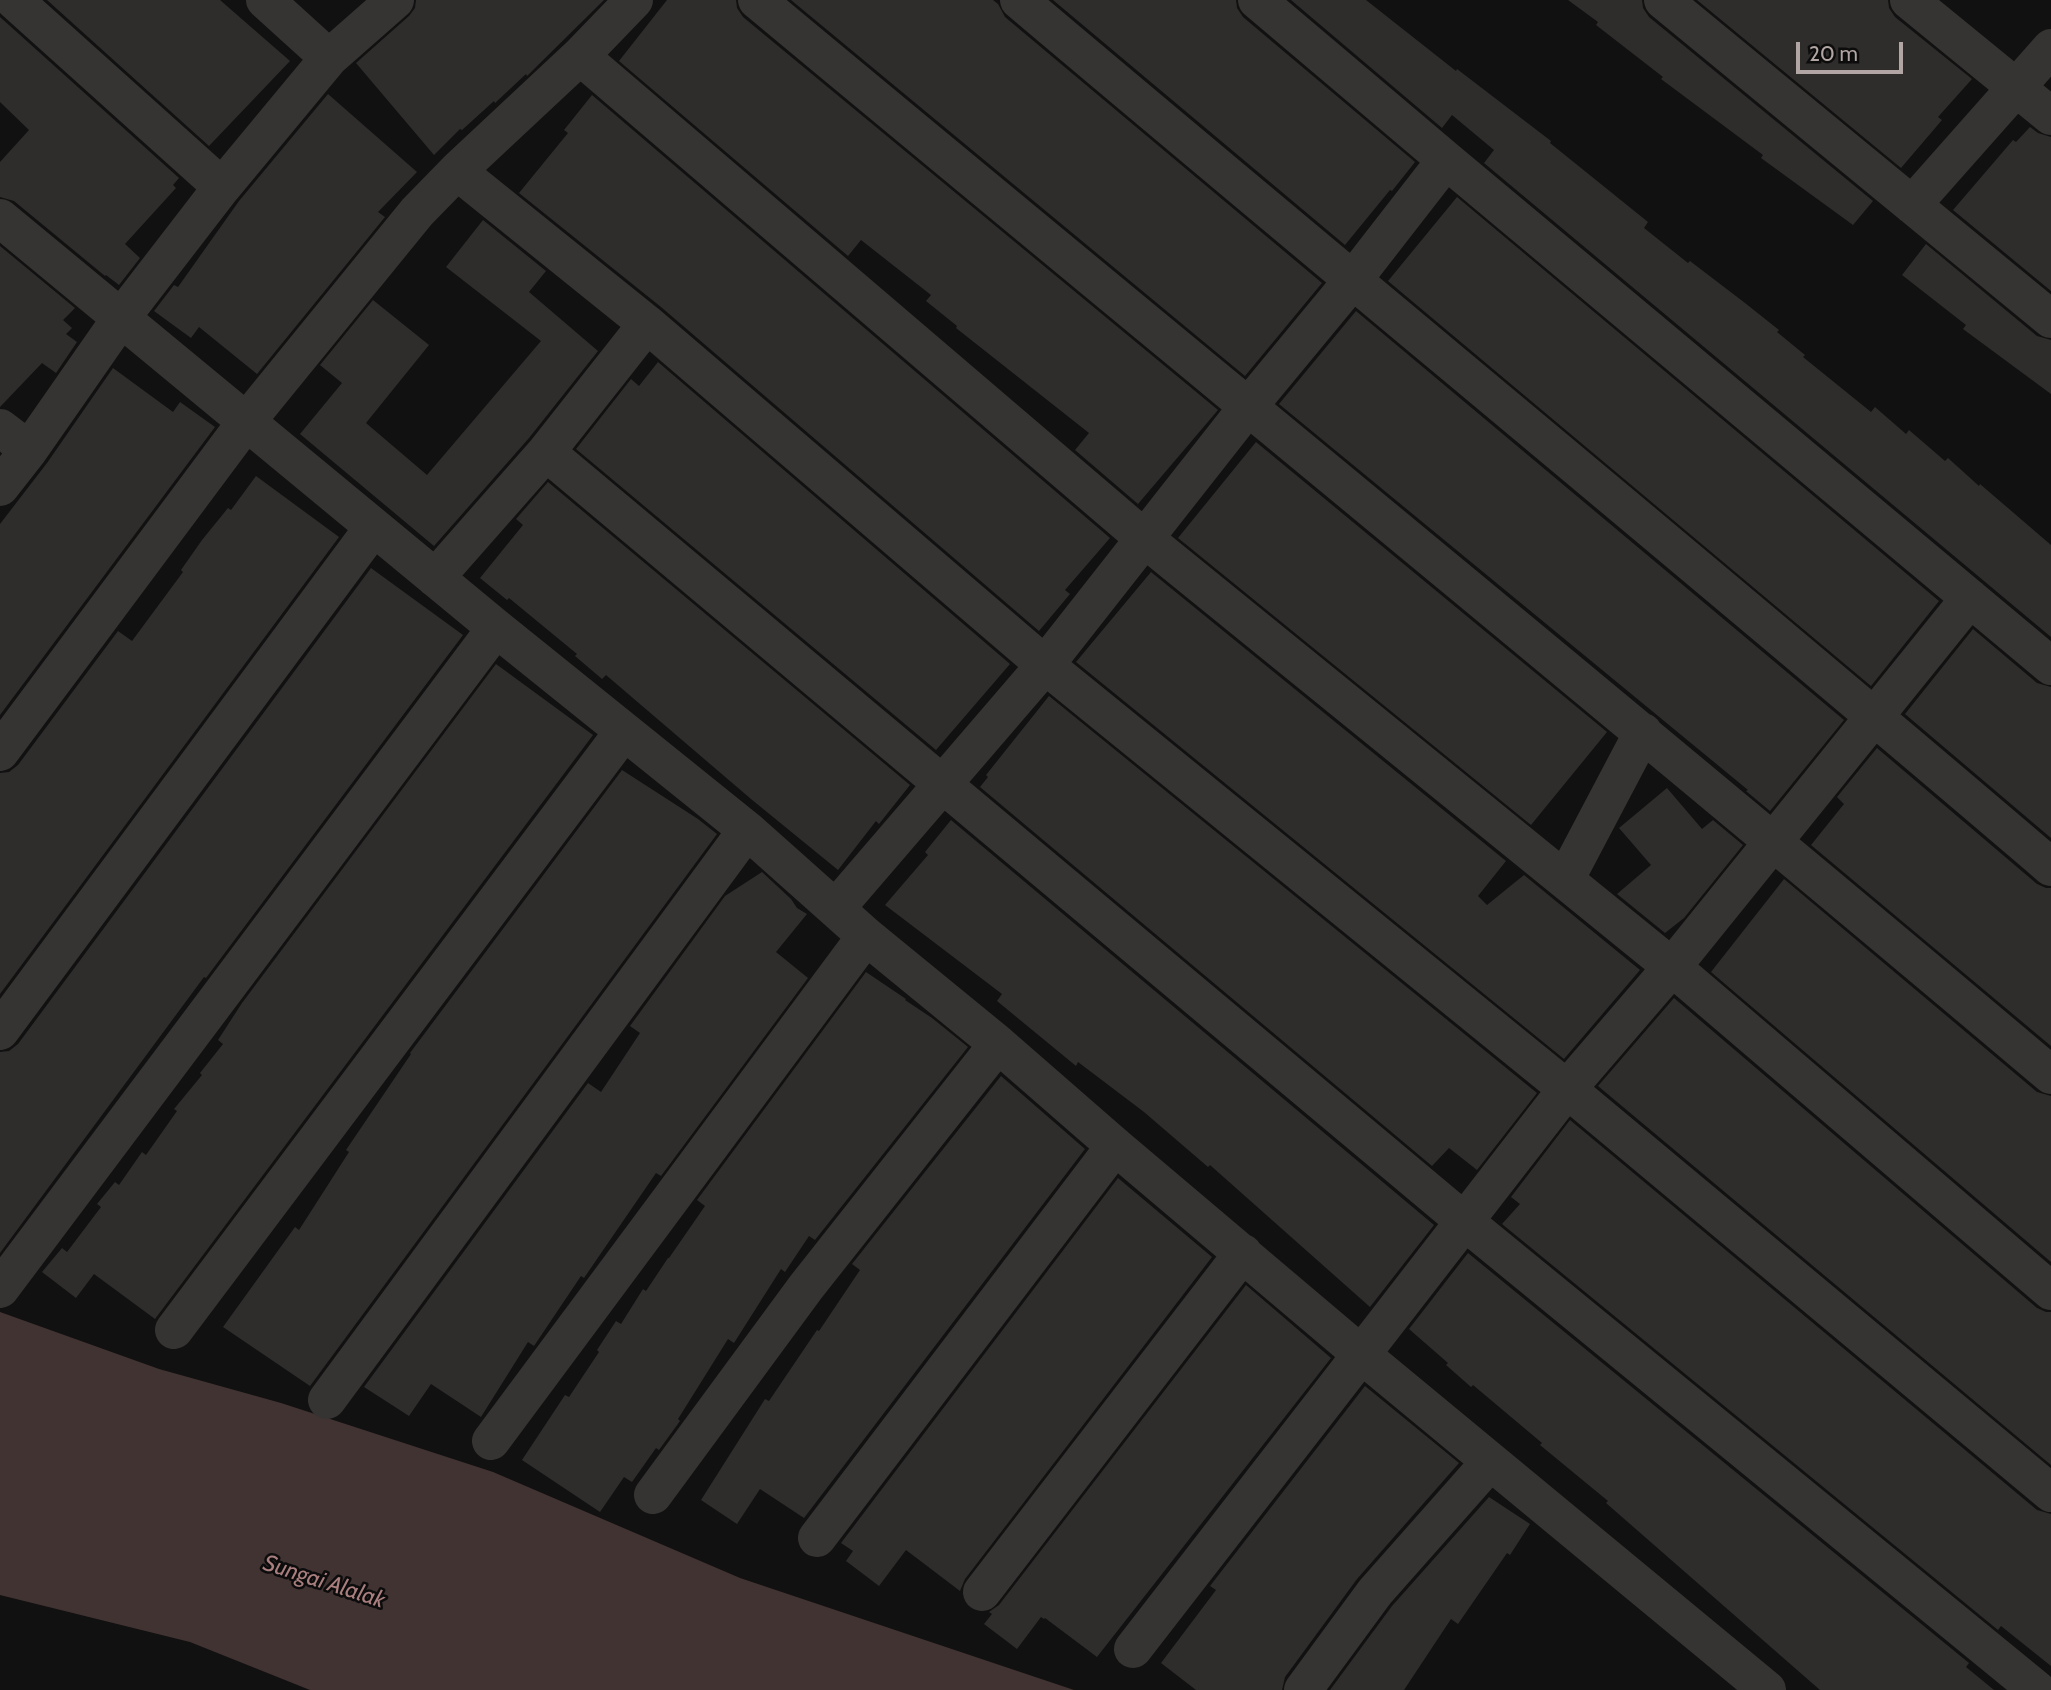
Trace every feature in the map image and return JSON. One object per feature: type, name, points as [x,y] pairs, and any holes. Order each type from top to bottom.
[{"type":"street","points":[[14,0],[222,187]]},
{"type":"street","points":[[265,0],[329,58]]},
{"type":"street","points":[[0,487],[14,439],[121,318],[222,187],[329,58],[395,0]]},
{"type":"street","points":[[0,752],[246,422],[409,220],[457,171],[580,56],[634,0]]},
{"type":"street","points":[[757,0],[1247,408],[1643,732],[2051,1075]]},
{"type":"street","points":[[1019,0],[2051,867]]},
{"type":"street","points":[[1257,0],[2051,666]]},
{"type":"street","points":[[1663,0],[2051,319]]},
{"type":"street","points":[[1909,0],[2051,116]]},
{"type":"street","points":[[1912,205],[2051,48]]},
{"type":"street","points":[[580,56],[1145,539],[1672,967],[2051,1291]]},
{"type":"street","points":[[836,908],[1045,665],[1446,160]]},
{"type":"street","points":[[457,171],[647,324],[1045,665],[1567,1089],[2051,1493]]},
{"type":"street","points":[[0,218],[373,528],[747,830],[866,936],[998,1044],[1362,1355],[1768,1690]]},
{"type":"street","points":[[435,578],[546,452],[647,324]]},
{"type":"street","points":[[546,452],[1464,1221],[2037,1690]]},
{"type":"street","points":[[0,1031],[373,528]]},
{"type":"street","points":[[1133,1649],[1567,1089],[1672,967],[1970,598]]},
{"type":"street","points":[[0,1289],[496,628]]},
{"type":"street","points":[[174,1330],[624,731]]},
{"type":"street","points":[[1564,880],[1643,732]]},
{"type":"street","points":[[327,1400],[747,830]]},
{"type":"street","points":[[491,1441],[866,936]]},
{"type":"street","points":[[653,1495],[806,1287],[998,1044]]},
{"type":"street","points":[[817,1538],[1115,1146]]},
{"type":"street","points":[[982,1592],[1243,1253]]},
{"type":"street","points":[[1303,1690],[1375,1592],[1490,1462]]},
{"type":"water","name":"Sungai Alalak","points":[[0,1312],[159,1369],[281,1403],[493,1472],[740,1578],[1074,1690],[310,1690],[190,1642],[0,1595]]},
{"type":"building","points":[[47,0],[220,0],[290,61],[209,146]]},
{"type":"building","points":[[416,0],[604,0],[527,76],[526,74],[495,103],[494,101],[460,129],[434,155],[356,63],[409,16],[415,8]]},
{"type":"building","points":[[667,0],[736,0],[737,8],[743,17],[1218,410],[1138,504],[1075,450],[1089,433],[956,328],[957,326],[926,301],[931,295],[861,240],[848,256],[619,61]]},
{"type":"building","points":[[791,0],[993,0],[1005,17],[1322,283],[1245,376]]},
{"type":"building","points":[[1053,0],[1236,0],[1237,8],[1243,17],[1415,162],[1345,245]]},
{"type":"building","points":[[1291,0],[1366,0],[1551,141],[1550,143],[1648,222],[1644,228],[1779,330],[1777,332],[1805,355],[1803,357],[1871,412],[1875,407],[1906,434],[1909,430],[1945,461],[1948,458],[1979,486],[1980,484],[2051,545],[2051,637],[1484,163],[1494,150],[1452,115],[1442,128]]},
{"type":"building","points":[[1568,0],[1642,0],[1643,8],[1649,17],[1873,201],[1853,225],[1761,158],[1763,155],[1661,79],[1663,77]]},
{"type":"building","points":[[1697,0],[1888,0],[1889,8],[1895,17],[1972,79],[1938,117],[1942,120],[1901,168]]},
{"type":"building","points":[[0,17],[179,178],[173,185],[176,188],[125,244],[140,258],[119,285],[14,201],[0,197],[0,162],[29,130],[0,102]]},
{"type":"building","points":[[328,94],[417,172],[378,212],[385,217],[257,374],[199,327],[191,338],[154,311],[174,285],[178,287],[239,201]]},
{"type":"building","points":[[592,95],[1110,538],[1065,590],[1070,594],[1039,631],[661,307],[519,193],[568,133],[564,130]]},
{"type":"building","points":[[2030,127],[2051,137],[2051,291],[1953,210],[2013,140],[2016,142]]},
{"type":"building","points":[[1457,197],[1939,601],[1871,686],[1388,281]]},
{"type":"building","points":[[483,220],[546,271],[529,292],[598,351],[529,438],[434,546],[300,434],[342,383],[320,365],[373,300],[429,345],[366,423],[427,475],[541,341],[446,267]]},
{"type":"building","points":[[1926,244],[2037,336],[2051,340],[2051,394],[1963,329],[1966,325],[1902,275]]},
{"type":"building","points":[[0,246],[75,308],[63,320],[72,328],[66,334],[77,342],[56,373],[42,363],[0,407]]},
{"type":"building","points":[[1356,311],[1844,720],[1770,811],[1746,791],[1748,790],[1279,404]]},
{"type":"building","points":[[658,362],[1010,664],[936,750],[576,449],[631,379],[639,386]]},
{"type":"building","points":[[113,368],[173,412],[180,402],[215,427],[0,715],[0,524],[47,463]]},
{"type":"building","points":[[1256,442],[1607,732],[1531,825],[1178,538]]},
{"type":"building","points":[[256,476],[339,537],[0,994],[0,773],[9,772],[18,765],[118,631],[132,641],[183,572],[181,570],[202,540],[228,508],[231,510]]},
{"type":"building","points":[[548,482],[910,785],[879,824],[876,821],[838,870],[606,675],[602,679],[575,656],[577,654],[509,598],[507,600],[480,578],[523,525],[516,519]]},
{"type":"building","points":[[371,568],[463,635],[206,978],[204,977],[0,1253],[0,1052],[9,1051],[18,1044]]},
{"type":"building","points":[[1151,572],[1506,861],[1478,896],[1487,905],[1524,875],[1640,970],[1564,1059],[1076,662]]},
{"type":"building","points":[[1973,629],[2037,683],[2051,687],[2051,838],[1905,714]]},
{"type":"building","points":[[496,664],[593,735],[155,1319],[94,1274],[76,1298],[42,1272],[62,1248],[67,1252],[101,1207],[97,1204],[115,1182],[119,1185],[142,1152],[146,1155],[177,1111],[174,1109],[223,1044],[218,1040],[242,1003]]},
{"type":"building","points":[[1049,696],[1537,1093],[1477,1170],[1449,1148],[1432,1166],[980,787],[988,777],[986,775]]},
{"type":"building","points":[[1877,748],[2037,884],[2051,888],[2051,1046],[1811,845],[1844,804],[1837,797]]},
{"type":"building","points":[[622,770],[717,834],[310,1386],[223,1327],[295,1227],[299,1230],[349,1152],[346,1150],[410,1053]]},
{"type":"building","points":[[1667,788],[1702,829],[1713,820],[1743,845],[1684,918],[1665,933],[1617,894],[1651,865],[1619,828]]},
{"type":"building","points":[[951,820],[1434,1225],[1370,1307],[1210,1165],[1208,1167],[1144,1112],[1078,1062],[1076,1066],[997,1001],[1002,994],[885,905],[928,855],[925,852]]},
{"type":"building","points":[[762,872],[797,908],[807,914],[776,952],[808,978],[661,1176],[656,1173],[534,1346],[528,1342],[481,1417],[431,1384],[409,1416],[364,1387],[588,1083],[601,1092],[640,1033],[630,1026],[725,896]]},
{"type":"building","points":[[1784,879],[2037,1092],[2051,1096],[2051,1262],[1711,972]]},
{"type":"building","points":[[866,972],[968,1047],[815,1240],[809,1236],[785,1272],[781,1269],[734,1343],[728,1339],[678,1419],[680,1421],[659,1450],[656,1448],[632,1482],[624,1477],[600,1512],[522,1460],[565,1395],[569,1397],[616,1321],[621,1324],[643,1289],[646,1291],[705,1206],[697,1200]]},
{"type":"building","points":[[1674,998],[2037,1308],[2051,1312],[2051,1465],[1598,1086]]},
{"type":"building","points":[[1001,1076],[1085,1149],[804,1518],[760,1489],[737,1524],[701,1500],[765,1399],[769,1401],[860,1270],[852,1264]]},
{"type":"building","points":[[1570,1120],[2037,1510],[2051,1514],[2051,1666],[2001,1626],[1998,1630],[1502,1224],[1520,1204],[1511,1197]]},
{"type":"building","points":[[1118,1178],[1212,1257],[965,1579],[960,1591],[906,1550],[879,1586],[846,1561],[853,1551],[841,1543]]},
{"type":"building","points":[[1468,1253],[1969,1663],[1966,1667],[1994,1690],[1820,1690],[1606,1503],[1608,1501],[1540,1445],[1542,1443],[1473,1385],[1471,1387],[1409,1329]]},
{"type":"building","points":[[1246,1285],[1331,1358],[1097,1657],[1041,1617],[1017,1649],[984,1624],[992,1614],[989,1612],[999,1605]]},
{"type":"building","points":[[1365,1386],[1459,1463],[1357,1579],[1285,1677],[1282,1690],[1196,1690],[1161,1663],[1216,1590],[1210,1586]]},
{"type":"building","points":[[1489,1497],[1530,1524],[1458,1624],[1451,1619],[1404,1690],[1330,1690],[1392,1606]]}]
